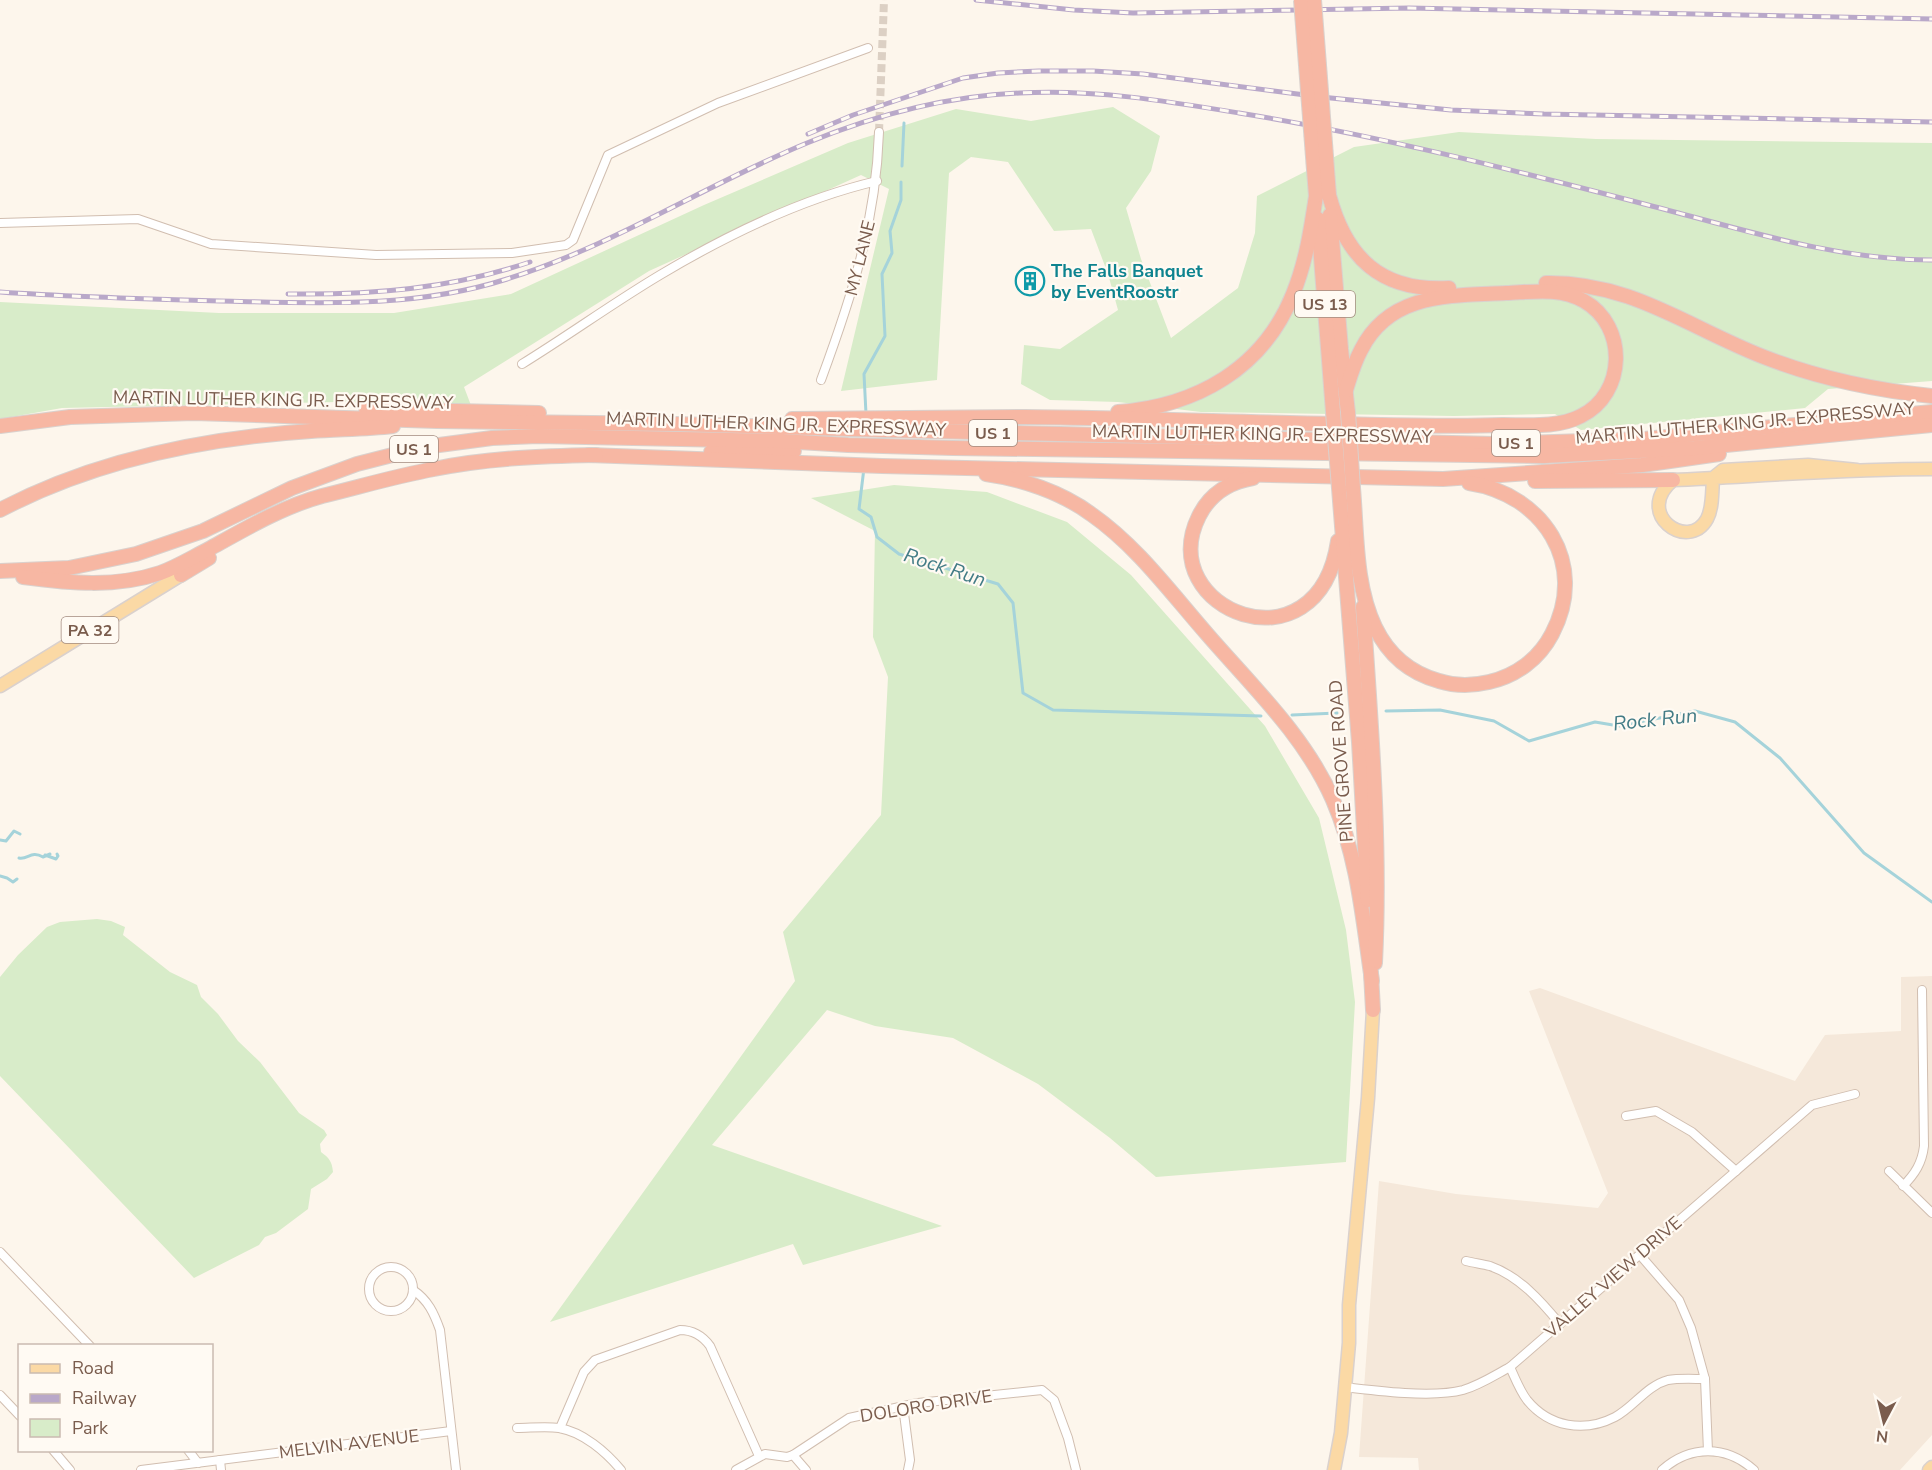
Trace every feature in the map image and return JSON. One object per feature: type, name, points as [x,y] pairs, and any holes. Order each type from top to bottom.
[{"type":"highway","name":"US 13","points":[[1301,0],[1346,390],[1361,584]]},
{"type":"highway","name":"US 13","points":[[1314,0],[1333,412],[1341,509]]},
{"type":"highway","points":[[1323,195],[1345,239],[1359,257],[1385,277],[1406,285],[1433,289],[1560,283],[1602,288],[1632,297],[1748,351],[1797,369],[1873,388],[1932,396]]},
{"type":"highway","points":[[194,413],[364,409],[885,425],[1130,411],[1158,407],[1200,392],[1233,372],[1261,346],[1288,306],[1323,195]]},
{"type":"highway","points":[[1027,417],[1396,426],[1557,424],[1590,412],[1602,399],[1614,376],[1616,351],[1612,334],[1599,313],[1587,303],[1567,294],[1545,291],[1435,298],[1403,308],[1375,329],[1361,349],[1346,390]]},
{"type":"highway","name":"MARTIN LUTHER KING JR. EXPRESSWAY","points":[[885,425],[1432,443],[1554,443],[1674,437],[1932,412]]},
{"type":"highway","name":"MARTIN LUTHER KING JR. EXPRESSWAY","points":[[0,426],[70,417],[194,413],[436,421],[847,424]]},
{"type":"highway","points":[[0,510],[39,491],[110,465],[176,450],[288,433],[380,428],[436,421]]},
{"type":"highway","name":"MARTIN LUTHER KING JR. EXPRESSWAY","points":[[0,573],[69,568],[159,548],[203,531],[292,488],[335,471],[379,457],[446,443],[492,438],[538,436],[782,441],[848,454],[887,447],[1101,448],[1444,456],[1545,456],[1645,452],[1932,425]]},
{"type":"highway","points":[[0,573],[76,583],[139,579],[171,569],[262,521],[308,500],[410,474],[458,465],[533,457],[785,450],[848,454],[882,466],[1443,478],[1488,477],[1667,462],[1822,436]]},
{"type":"highway","points":[[930,466],[996,475],[1024,482],[1063,498],[1089,512],[1114,531],[1137,554],[1295,735],[1323,780],[1346,836],[1357,877],[1372,981]]},
{"type":"highway","points":[[1273,475],[1237,482],[1220,490],[1208,502],[1195,526],[1192,553],[1200,581],[1204,589],[1217,602],[1233,611],[1258,617],[1276,617],[1295,611],[1310,601],[1323,586],[1332,567],[1338,543],[1341,509]]},
{"type":"highway","points":[[1488,477],[1517,481],[1673,480]]},
{"type":"highway","points":[[1361,584],[1375,626],[1387,646],[1402,663],[1431,679],[1461,685],[1494,681],[1526,665],[1543,648],[1560,617],[1565,585],[1562,562],[1549,530],[1533,511],[1507,494],[1481,484],[1443,478]]},
{"type":"highway","points":[[181,575],[265,528],[363,486]]},
{"type":"highway","name":"PINE GROVE ROAD","points":[[1341,509],[1361,774],[1373,1010]]},
{"type":"highway","name":"PINE GROVE ROAD","points":[[1361,584],[1376,805],[1378,893],[1373,1010]]},
{"type":"main road","points":[[1713,478],[1711,506],[1707,520],[1697,529],[1685,532],[1668,526],[1659,510],[1660,497],[1662,490],[1673,480],[1857,470],[1932,469]]},
{"type":"main road","name":"PA 32","points":[[0,686],[181,575]]},
{"type":"main road","name":"PINE GROVE ROAD","points":[[1334,1470],[1334,1433],[1340,1365],[1349,1305],[1368,1098],[1373,1010]]},
{"type":"main road","name":"PINE GROVE ROAD","points":[[1334,1470],[1341,1433],[1349,1343],[1349,1305]]},
{"type":"street","points":[[0,223],[138,219],[211,244],[376,255],[512,253],[566,245],[573,240],[608,155],[718,103],[868,48]]},
{"type":"street","name":"MY LANE","points":[[821,380],[858,271],[874,202],[879,132]]},
{"type":"street","points":[[522,364],[659,276],[725,239],[774,216],[877,181]]},
{"type":"street","points":[[1903,1186],[1920,1164],[1924,1146],[1922,990]]},
{"type":"street","name":"VALLEY VIEW DRIVE","points":[[1345,1387],[1453,1392],[1476,1386],[1510,1367],[1812,1105],[1856,1094]]},
{"type":"street","points":[[1626,1116],[1656,1111],[1692,1132],[1736,1171]]},
{"type":"street","points":[[1889,1171],[1932,1213]]},
{"type":"street","points":[[0,1252],[88,1344]]},
{"type":"street","points":[[1640,1255],[1679,1300],[1691,1328],[1705,1379],[1707,1451]]},
{"type":"street","points":[[1466,1261],[1491,1266],[1519,1282],[1538,1297],[1560,1324]]},
{"type":"street","points":[[413,1290],[409,1302],[404,1307],[390,1311],[382,1310],[376,1305],[368,1292],[369,1281],[373,1275],[386,1266],[394,1266],[407,1273],[413,1290],[428,1302],[440,1330],[456,1470]]},
{"type":"street","points":[[560,1428],[584,1372],[595,1360],[685,1330],[702,1336],[710,1346],[759,1456]]},
{"type":"street","points":[[1510,1367],[1525,1398],[1538,1411],[1563,1424],[1586,1427],[1616,1417],[1648,1391],[1668,1380],[1705,1379]]},
{"type":"street","name":"DOLORO DRIVE","points":[[793,1455],[849,1418],[903,1406],[1026,1390],[1042,1390],[1054,1400],[1068,1438],[1076,1470]]},
{"type":"street","points":[[0,1395],[18,1414]]},
{"type":"street","points":[[903,1406],[910,1460],[908,1470]]},
{"type":"street","points":[[517,1428],[560,1428],[604,1452],[621,1470]]},
{"type":"street","name":"MELVIN AVENUE","points":[[141,1470],[451,1431]]},
{"type":"street","points":[[1662,1470],[1679,1458],[1707,1451],[1731,1455],[1748,1468]]},
{"type":"street","points":[[55,1452],[70,1470]]},
{"type":"street","points":[[190,1452],[198,1463]]},
{"type":"street","points":[[736,1470],[759,1456],[769,1454],[787,1457],[793,1455],[806,1470]]},
{"type":"street","points":[[220,1460],[221,1470]]},
{"type":"shaded area","points":[[1932,976],[1932,1435],[1900,1470],[1419,1470],[1418,1458],[1359,1457],[1379,1181],[1456,1194],[1598,1208],[1608,1193],[1529,991],[1540,988],[1795,1081],[1825,1035],[1901,1031],[1901,977]]},
{"type":"green space","points":[[1113,107],[1160,136],[1151,171],[1126,208],[1141,259],[1171,338],[1238,288],[1255,233],[1257,196],[1354,147],[1459,132],[1596,139],[1932,143],[1932,381],[1828,389],[1805,408],[1581,430],[1555,414],[1454,416],[1201,412],[1118,402],[1050,400],[1021,384],[1024,345],[1060,349],[1118,310],[1108,274],[1091,229],[1054,231],[1008,162],[971,157],[949,173],[937,380],[841,391],[889,189],[861,175],[649,271],[464,387],[472,408],[337,402],[62,408],[0,419],[0,302],[219,313],[394,313],[511,294],[704,205],[848,143],[956,109],[1031,121]]},
{"type":"green space","points":[[894,485],[987,492],[1067,522],[1131,575],[1265,726],[1319,818],[1346,930],[1355,1002],[1346,1162],[1156,1177],[1110,1138],[1038,1084],[953,1038],[875,1026],[827,1010],[712,1145],[942,1226],[803,1265],[793,1244],[550,1322],[795,981],[783,932],[881,815],[888,677],[873,637],[875,531],[811,498]]},
{"type":"green space","points":[[97,919],[111,921],[125,927],[123,935],[170,972],[197,985],[201,997],[218,1014],[238,1041],[260,1062],[299,1113],[324,1130],[327,1135],[320,1144],[321,1152],[330,1160],[333,1172],[327,1179],[311,1189],[308,1209],[276,1233],[265,1237],[259,1245],[194,1278],[0,1076],[0,977],[18,955],[47,927],[60,922]]},
{"type":"waterway","name":"Rock Run","points":[[902,166],[904,123]]},
{"type":"waterway","name":"Rock Run","points":[[866,414],[864,374],[885,336],[882,274],[892,253],[890,231],[901,200],[901,182]]},
{"type":"waterway","name":"Rock Run","points":[[864,468],[859,509],[871,517],[877,537],[899,554],[998,584],[1013,603],[1023,693],[1053,710],[1261,716]]},
{"type":"waterway","name":"Rock Run","points":[[1386,711],[1440,710],[1494,721],[1529,741],[1595,722],[1619,726],[1695,711],[1735,722],[1780,758],[1864,853],[1932,902]]},
{"type":"waterway","name":"Rock Run","points":[[1292,715],[1337,713]]},
{"type":"waterway","points":[[0,840],[6,841],[14,831],[20,834]]},
{"type":"waterway","points":[[19,858],[35,854],[43,857],[50,854]]},
{"type":"waterway","points":[[45,855],[56,859],[57,854]]},
{"type":"waterway","points":[[0,876],[13,882],[17,879]]},
{"type":"tunnel","points":[[879,132],[884,0]]},
{"type":"railway","points":[[976,0],[1074,10],[1133,13],[1409,8],[1932,19]]},
{"type":"railway","points":[[808,134],[853,115],[963,78],[1039,71],[1143,74],[1321,97],[1451,110],[1932,122]]},
{"type":"railway","points":[[0,292],[137,299],[329,303],[400,300],[472,289],[507,279],[584,250],[769,160],[859,124],[912,109],[965,98],[1048,92],[1130,97],[1291,122],[1496,166],[1824,249],[1896,259],[1932,260]]},
{"type":"railway","points":[[288,294],[350,293],[410,288],[470,279],[530,262]]},
{"type":"place","name":"The Falls Banquet by EventRoostr","points":[[1030,281]]}]
